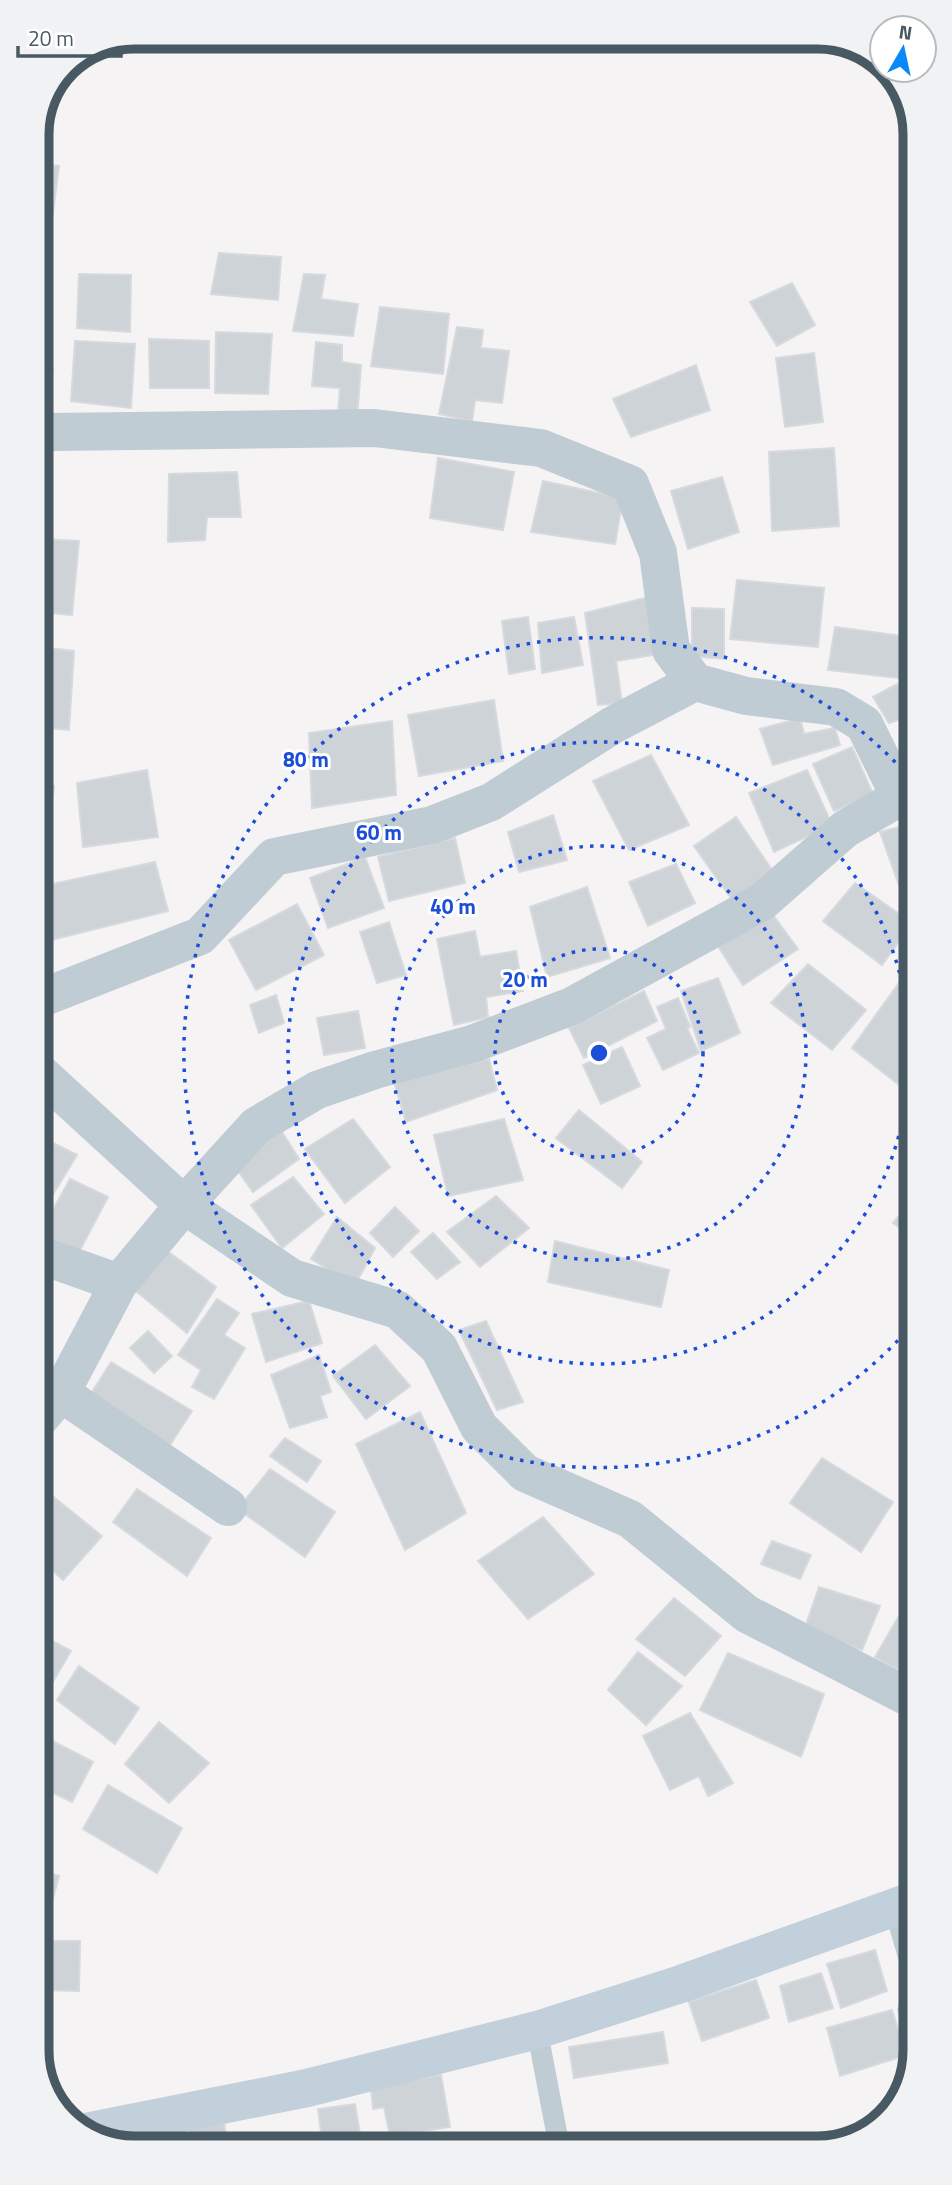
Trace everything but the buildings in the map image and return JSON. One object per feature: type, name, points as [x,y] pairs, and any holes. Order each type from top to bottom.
[{"type":"street","points":[[49,432],[374,428],[541,448],[631,484],[658,553],[671,650],[695,682],[746,696],[836,707],[864,724],[903,790]]},
{"type":"street","points":[[49,995],[200,936],[274,857],[432,825],[491,802],[613,725],[695,682]]},
{"type":"street","points":[[228,1507],[51,1405],[119,1283],[184,1205],[256,1126],[317,1090],[375,1070],[472,1044],[572,1006],[762,902],[845,829],[903,797]]},
{"type":"street","points":[[49,1081],[184,1205],[292,1278],[398,1310],[439,1348],[479,1427],[525,1473],[630,1519],[747,1614],[903,1694]]},
{"type":"street","points":[[49,1258],[119,1283]]},
{"type":"street","points":[[102,2129],[307,2088],[537,2030],[681,1984],[903,1905]]},
{"type":"lane","points":[[537,2030],[557,2136]]}]
